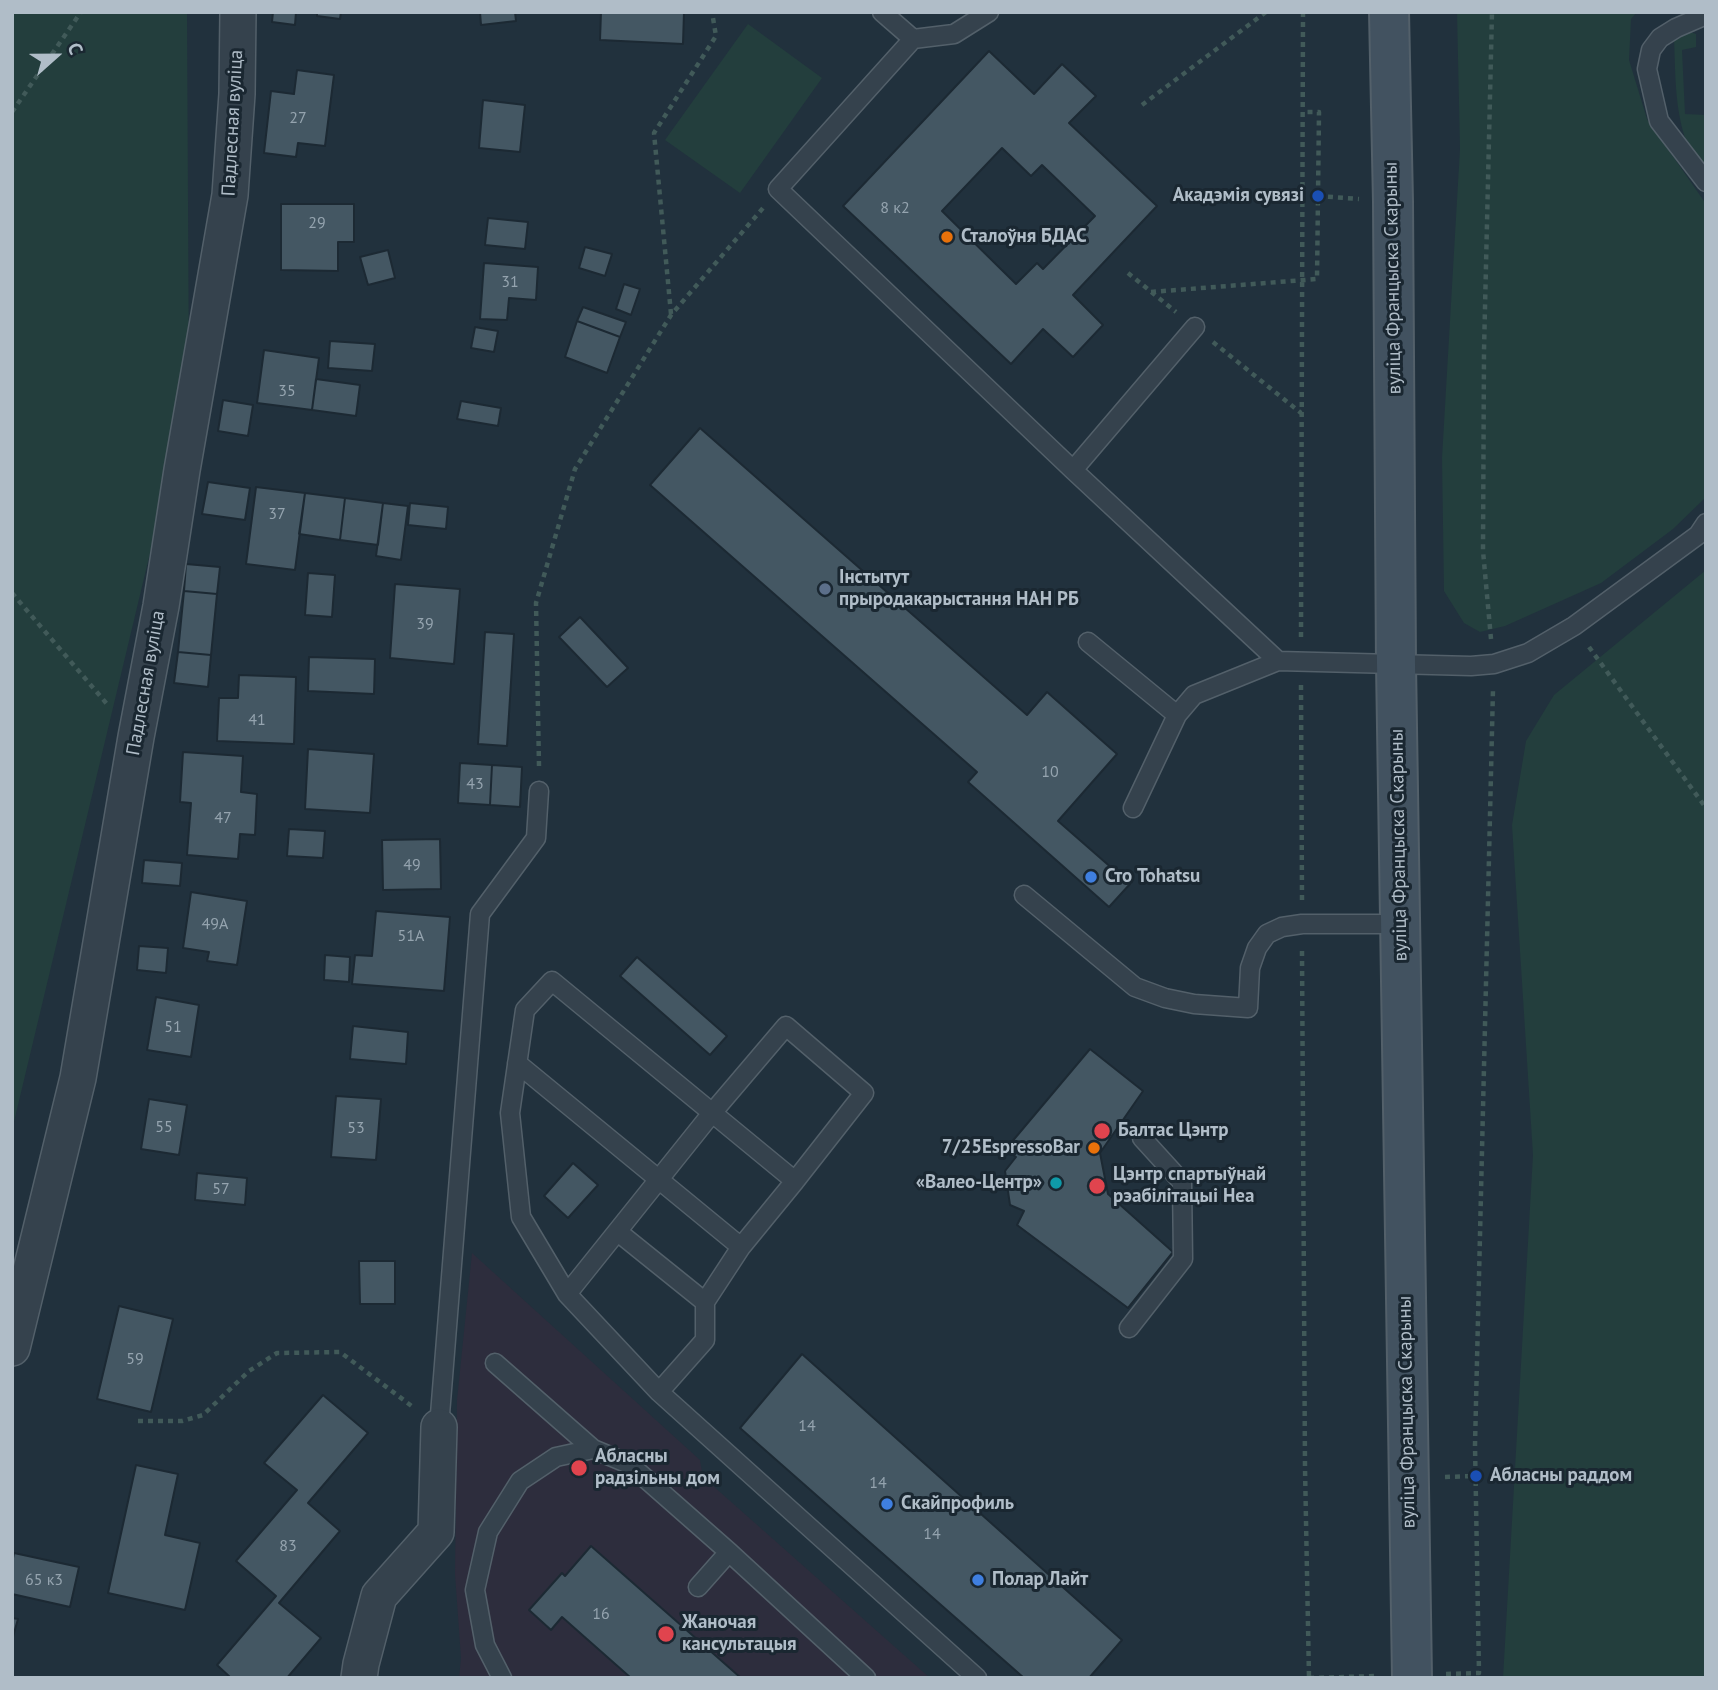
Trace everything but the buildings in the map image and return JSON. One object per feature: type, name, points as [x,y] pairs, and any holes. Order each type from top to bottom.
[{"type":"main road","name":"вуліца Францыска Скарыны","points":[[1389,12],[1412,1678]]},
{"type":"street","name":"Падлесная вуліца","points":[[12,1348],[78,1078],[161,606],[230,195],[237,94],[238,12]]},
{"type":"street","points":[[359,1678],[379,1595],[436,1532],[439,1427]]},
{"type":"lane","points":[[882,12],[913,39]]},
{"type":"lane","points":[[989,12],[954,34],[913,39],[778,189],[1073,470],[1279,661]]},
{"type":"lane","points":[[1706,15],[1660,38],[1651,50],[1647,69],[1659,121],[1706,182]]},
{"type":"lane","points":[[1073,470],[1195,327]]},
{"type":"lane","points":[[1133,808],[1177,715],[1194,695],[1279,661],[1471,666],[1494,664],[1528,653],[1574,626],[1698,535],[1706,523]]},
{"type":"lane","points":[[1088,642],[1177,715]]},
{"type":"lane","points":[[439,1427],[480,914],[536,838],[539,791]]},
{"type":"lane","points":[[1024,895],[1135,987],[1165,998],[1194,1004],[1248,1008],[1250,968],[1256,948],[1267,934],[1282,927],[1302,924],[1400,924]]},
{"type":"lane","points":[[794,1181],[552,981],[525,1010],[510,1113],[521,1217],[566,1294],[659,1392],[977,1678]]},
{"type":"lane","points":[[566,1294],[786,1026],[864,1093],[741,1247],[705,1302],[705,1340],[659,1392]]},
{"type":"lane","points":[[517,1063],[741,1247]]},
{"type":"lane","points":[[1129,1328],[1183,1259],[1182,1182],[1142,1138]]},
{"type":"lane","points":[[618,1232],[705,1302]]},
{"type":"lane","points":[[495,1363],[593,1449],[629,1464],[866,1678]]},
{"type":"lane","points":[[502,1678],[485,1645],[475,1590],[488,1532],[520,1481],[556,1457],[593,1449]]},
{"type":"lane","points":[[698,1587],[729,1552]]},
{"type":"path","points":[[12,112],[81,12]]},
{"type":"path","points":[[671,315],[654,132],[716,36],[712,12]]},
{"type":"path","points":[[1142,105],[1266,12]]},
{"type":"path","points":[[1303,12],[1301,661],[1305,1454],[1309,1678]]},
{"type":"path","points":[[1479,1673],[1475,1445],[1494,664],[1483,551],[1484,350],[1492,12]]},
{"type":"path","points":[[1151,292],[1317,279],[1319,112],[1303,112]]},
{"type":"path","points":[[539,791],[536,603],[575,469],[671,315],[758,214]]},
{"type":"path","points":[[12,593],[136,737]]},
{"type":"path","points":[[1574,626],[1706,808]]},
{"type":"path","points":[[138,1421],[182,1421],[203,1415],[250,1371],[277,1353],[340,1352],[439,1427]]},
{"type":"shaded area","name":"Абласны радзільны дом","points":[[472,1253],[700,1460],[703,1477],[930,1678],[459,1678],[461,1658],[455,1574],[457,1400]]},
{"type":"green space","points":[[12,12],[187,12],[189,390],[12,1130]]},
{"type":"green space","points":[[1457,12],[1637,12],[1631,19],[1629,60],[1647,119],[1706,204],[1706,497],[1673,529],[1601,583],[1505,626],[1480,632],[1464,623],[1444,591],[1442,458],[1460,149]]},
{"type":"green space","points":[[748,24],[822,78],[740,193],[665,140]]},
{"type":"green space","points":[[1684,30],[1696,34],[1696,47],[1682,50],[1685,114],[1706,115],[1706,169],[1695,158],[1687,143],[1678,108],[1674,39]]},
{"type":"green space","points":[[1706,570],[1706,1678],[1503,1678],[1533,1155],[1512,825],[1526,741],[1554,695]]},
{"type":"place","name":"Акадэмія сувязі","points":[[1318,196]]},
{"type":"place","name":"Сталоўня БДАС","points":[[947,237]]},
{"type":"place","name":"Інстытут прыродакарыстання НАН РБ","points":[[825,589]]},
{"type":"place","name":"Сто Tohatsu","points":[[1091,877]]},
{"type":"place","name":"Балтас Цэнтр","points":[[1102,1131]]},
{"type":"place","name":"7/25EspressoBar","points":[[1094,1148]]},
{"type":"place","name":"«Валео-Центр»","points":[[1056,1183]]},
{"type":"place","name":"Цэнтр спартыўнай рэабілітацыі Неа","points":[[1097,1186]]},
{"type":"place","name":"Абласны радзільны дом","points":[[579,1468]]},
{"type":"place","name":"Абласны раддом","points":[[1476,1476]]},
{"type":"place","name":"Скайпрофиль","points":[[887,1504]]},
{"type":"place","name":"Полар Лайт","points":[[978,1580]]},
{"type":"place","name":"Жаночая кансультацыя","points":[[666,1634]]}]
